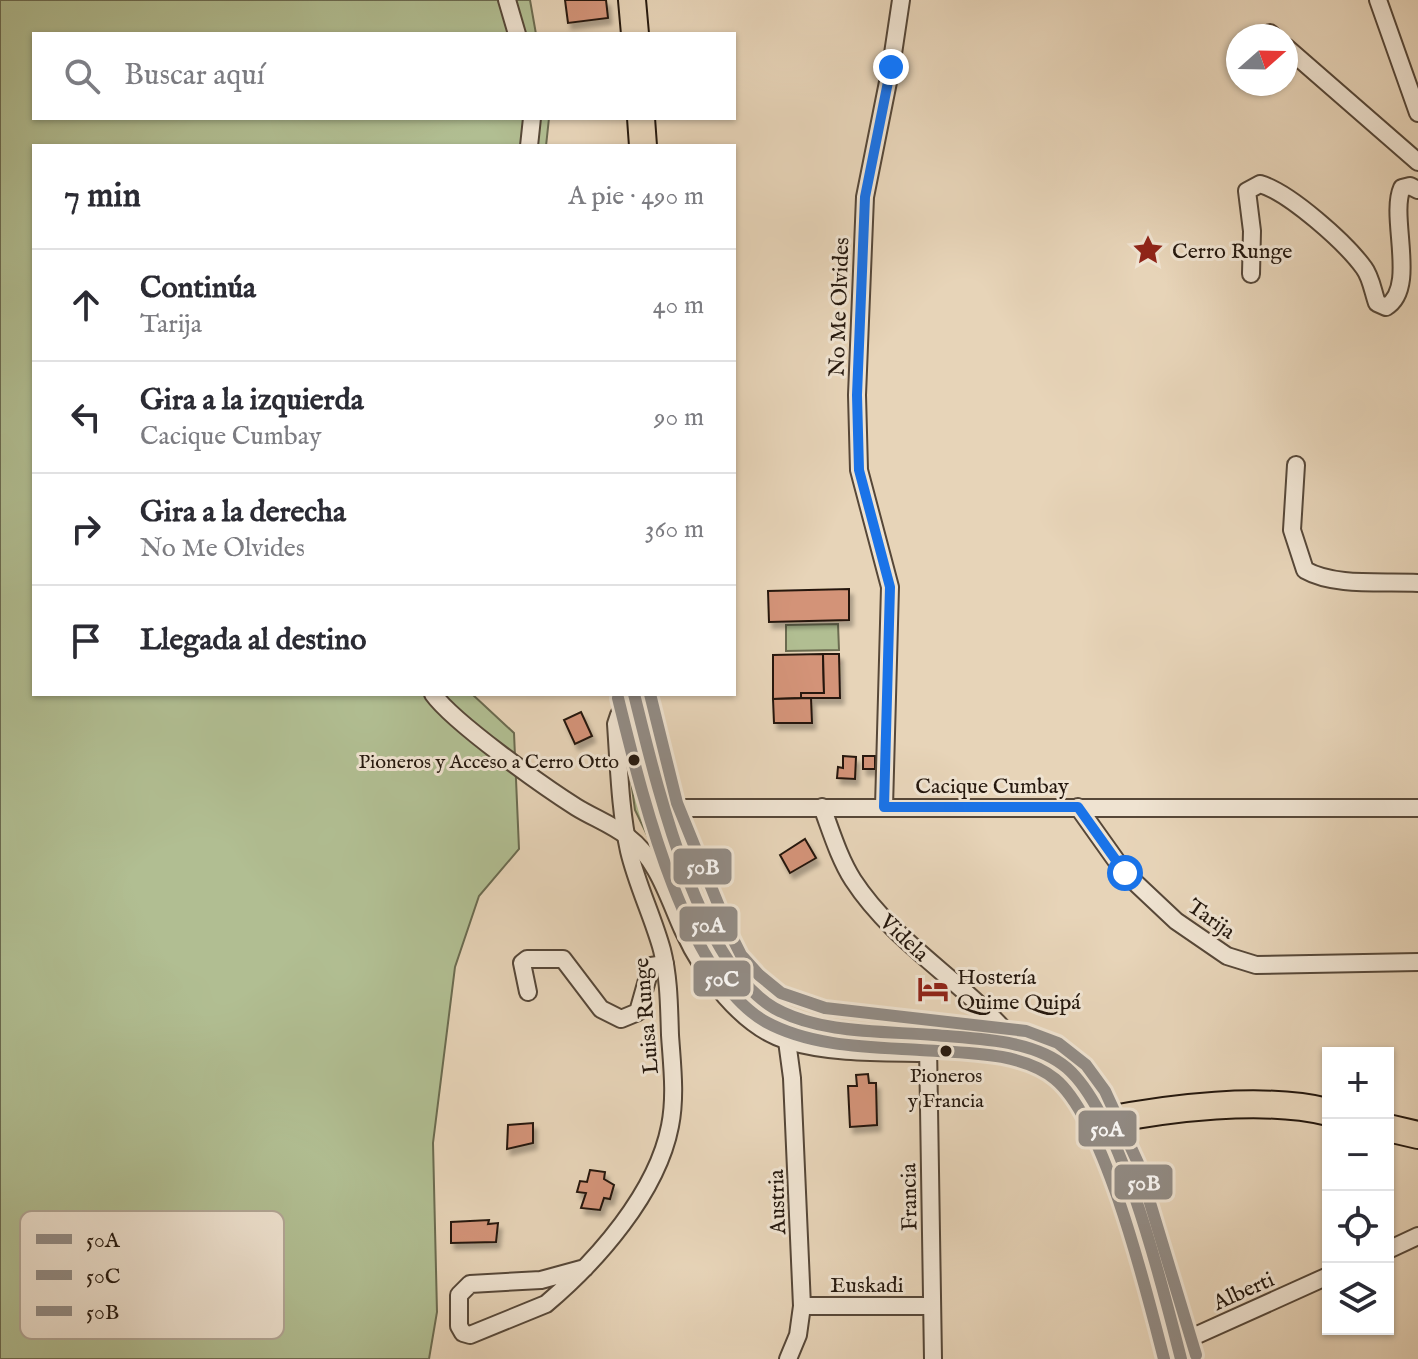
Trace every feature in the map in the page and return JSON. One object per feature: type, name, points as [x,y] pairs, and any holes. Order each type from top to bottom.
[{"type":"main road","points":[[632,0],[635,32]]},
{"type":"main road","points":[[641,120],[643,144]]},
{"type":"main road","points":[[635,699],[662,808],[714,938],[728,964],[748,987],[773,1007],[812,1022],[928,1044],[1017,1045],[1043,1053],[1073,1074],[1089,1094],[1103,1121],[1142,1229],[1179,1351]]},
{"type":"main road","points":[[1103,1121],[1228,1107],[1285,1106],[1322,1111]]},
{"type":"main road","points":[[1394,1129],[1418,1135]]},
{"type":"street","points":[[507,0],[516,32]]},
{"type":"street","name":"No Me Olvides","points":[[884,807],[890,587],[859,470],[857,395],[865,197],[901,0]]},
{"type":"street","points":[[1378,0],[1418,113]]},
{"type":"street","points":[[1298,57],[1418,162]]},
{"type":"street","points":[[529,144],[532,120]]},
{"type":"street","points":[[1251,274],[1252,231],[1247,191],[1260,184],[1293,202],[1356,258],[1366,271],[1377,303],[1386,307],[1393,304],[1405,289],[1410,250],[1397,199],[1402,188],[1410,186],[1418,190]]},
{"type":"street","points":[[1296,465],[1292,530],[1305,570],[1335,581],[1418,583]]},
{"type":"street","points":[[435,696],[476,732],[573,805],[626,835],[652,862],[685,934],[718,986],[764,1029],[787,1041],[852,1051],[928,1044]]},
{"type":"street","name":"Luisa Runge","points":[[585,1268],[541,1280],[470,1284],[459,1295],[459,1326],[463,1333],[470,1335],[546,1304],[585,1268],[631,1211],[662,1151],[670,1127],[673,1095],[665,964],[626,835],[616,724],[619,715],[635,699]]},
{"type":"street","name":"Videla","points":[[822,807],[853,879],[876,910],[984,1006],[1017,1045]]},
{"type":"street","name":"Cacique Cumbay","points":[[662,808],[1078,807],[1229,811],[1418,808]]},
{"type":"street","name":"Tarija","points":[[1078,807],[1125,873],[1176,921],[1227,956],[1256,965],[1418,962]]},
{"type":"street","points":[[528,992],[522,963],[527,959],[563,959],[601,1009],[621,1019],[632,1016],[642,1003],[651,966],[665,964]]},
{"type":"street","name":"Austria","points":[[787,1041],[792,1078],[802,1306],[798,1335],[788,1359]]},
{"type":"street","name":"Francia","points":[[928,1044],[933,1359]]},
{"type":"street","points":[[1394,1247],[1418,1236]]},
{"type":"street","name":"Alberti","points":[[1179,1351],[1322,1279]]},
{"type":"street","name":"Euskadi","points":[[802,1306],[932,1306]]},
{"type":"green space","points":[[0,0],[530,0],[536,32],[32,32],[32,120],[549,120],[546,144],[32,144],[32,696],[474,696],[514,733],[519,849],[479,896],[455,967],[433,1143],[437,1312],[429,1359],[0,1359]]},
{"type":"green space","points":[[838,624],[839,650],[786,651],[786,625]]},
{"type":"green space","points":[[623,722],[630,723],[759,1007],[919,1043],[847,1045],[804,1039],[747,1006],[714,974],[635,810]]},
{"type":"building","points":[[565,0],[606,0],[608,18],[568,23]]},
{"type":"building","points":[[849,589],[849,620],[769,622],[768,591]]},
{"type":"building","points":[[823,654],[824,693],[801,693],[801,698],[773,699],[773,655]]},
{"type":"building","points":[[823,654],[839,654],[840,698],[801,698],[801,693],[824,693]]},
{"type":"building","points":[[811,698],[812,723],[774,723],[773,699]]},
{"type":"building","points":[[581,712],[592,736],[575,744],[564,720]]},
{"type":"building","points":[[843,756],[856,757],[855,779],[837,778],[838,767],[843,768]]},
{"type":"building","points":[[863,756],[875,756],[875,769],[863,769]]},
{"type":"building","points":[[805,839],[816,858],[790,873],[780,855]]},
{"type":"building","points":[[868,1074],[869,1083],[876,1083],[877,1125],[850,1127],[848,1086],[857,1086],[856,1075]]},
{"type":"building","points":[[533,1123],[533,1143],[507,1149],[508,1125]]},
{"type":"building","points":[[590,1170],[605,1172],[604,1179],[614,1185],[610,1199],[604,1198],[600,1210],[581,1208],[586,1193],[577,1192],[580,1181],[587,1182]]},
{"type":"building","points":[[489,1220],[488,1224],[498,1223],[496,1242],[451,1243],[451,1222]]},
{"type":"transit line","name":"50A","points":[[635,696],[683,866],[701,911],[723,952],[747,985],[774,1008],[811,1023],[852,1030],[1004,1042],[1038,1051],[1067,1068],[1087,1091],[1105,1123],[1138,1204],[1181,1359]]},
{"type":"transit line","name":"50B","points":[[650,696],[677,803],[729,931],[741,955],[759,975],[781,993],[825,1008],[1026,1031],[1058,1043],[1086,1065],[1105,1091],[1138,1163],[1196,1355]]},
{"type":"transit line","name":"50C","points":[[618,698],[669,875],[688,922],[711,964],[737,998],[766,1022],[802,1036],[861,1046],[1008,1058],[1041,1070],[1055,1079],[1073,1100],[1107,1168],[1135,1252],[1164,1359]]},
{"type":"place","name":"Cerro Runge","points":[[1148,250]]},
{"type":"place","name":"Pioneros y Acceso a Cerro Otto","points":[[634,760]]},
{"type":"place","name":"Hostería Quime Quipá","points":[[933,989]]},
{"type":"place","name":"Pioneros y Francia","points":[[946,1051]]},
{"type":"route","points":[[891,67],[862,222],[857,395],[859,470],[890,587],[884,807],[1078,807],[1125,873]]}]
